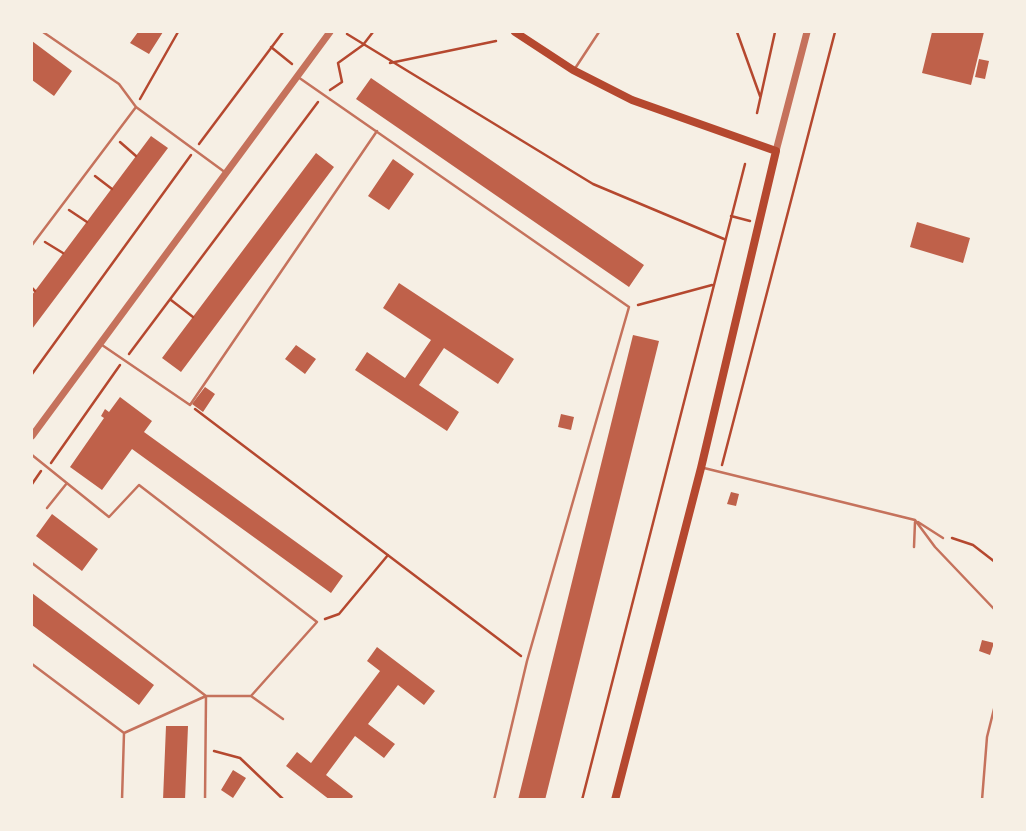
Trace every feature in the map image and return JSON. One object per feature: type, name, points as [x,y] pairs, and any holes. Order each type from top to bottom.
[{"type":"main road","points":[[515,32],[573,70],[632,100],[776,151],[701,468],[615,800]]},
{"type":"street","points":[[32,436],[330,32]]},
{"type":"street","points":[[776,151],[807,32]]},
{"type":"lane","points":[[43,32],[119,84],[136,107],[226,173]]},
{"type":"lane","points":[[573,70],[599,32]]},
{"type":"lane","points":[[296,75],[629,307],[527,661],[494,800]]},
{"type":"lane","points":[[32,246],[136,107]]},
{"type":"lane","points":[[100,344],[190,405],[377,131]]},
{"type":"lane","points":[[32,455],[109,517],[139,485],[317,622],[251,696]]},
{"type":"lane","points":[[701,468],[915,520],[943,538]]},
{"type":"lane","points":[[47,508],[67,483]]},
{"type":"lane","points":[[914,547],[915,520]]},
{"type":"lane","points":[[915,520],[935,547],[995,610]]},
{"type":"lane","points":[[32,563],[206,696]]},
{"type":"lane","points":[[32,664],[124,733]]},
{"type":"lane","points":[[205,800],[206,696]]},
{"type":"lane","points":[[124,733],[206,696],[251,696],[283,719]]},
{"type":"lane","points":[[982,800],[988,737],[995,705]]},
{"type":"lane","points":[[122,800],[124,733]]},
{"type":"path","points":[[136,107],[178,32]]},
{"type":"path","points":[[32,374],[283,32]]},
{"type":"path","points":[[32,484],[47,468],[124,360],[324,95],[342,82],[338,63],[363,45],[373,32]]},
{"type":"path","points":[[737,32],[760,96]]},
{"type":"path","points":[[757,113],[774,32]]},
{"type":"path","points":[[720,472],[835,32]]},
{"type":"path","points":[[347,34],[390,63],[593,184],[724,239]]},
{"type":"path","points":[[390,63],[496,41]]},
{"type":"path","points":[[113,136],[136,156]]},
{"type":"path","points":[[583,800],[712,285],[745,164]]},
{"type":"path","points":[[88,170],[112,189]]},
{"type":"path","points":[[62,204],[87,222]]},
{"type":"path","points":[[731,216],[750,221]]},
{"type":"path","points":[[38,237],[63,253]]},
{"type":"path","points":[[629,307],[712,285]]},
{"type":"path","points":[[170,299],[193,317]]},
{"type":"path","points":[[190,405],[527,661]]},
{"type":"path","points":[[943,538],[973,545],[995,562]]},
{"type":"path","points":[[317,622],[339,614],[388,555]]},
{"type":"path","points":[[205,748],[240,758],[284,800]]},
{"type":"building","points":[[138,32],[163,32],[149,54],[130,43]]},
{"type":"building","points":[[932,32],[984,32],[971,85],[922,73]]},
{"type":"building","points":[[32,41],[72,71],[54,96],[32,80]]},
{"type":"building","points":[[979,59],[989,61],[985,79],[975,77]]},
{"type":"building","points":[[371,78],[644,265],[629,287],[356,99]]},
{"type":"building","points":[[151,136],[168,148],[32,329],[32,295]]},
{"type":"building","points":[[316,153],[334,167],[181,372],[162,358]]},
{"type":"building","points":[[393,159],[414,174],[389,210],[368,196]]},
{"type":"building","points":[[917,222],[970,238],[963,263],[910,247]]},
{"type":"building","points":[[399,283],[514,359],[498,384],[444,348],[419,385],[459,412],[447,431],[355,370],[367,352],[405,378],[431,340],[383,308]]},
{"type":"building","points":[[633,335],[659,341],[545,800],[518,800]]},
{"type":"building","points":[[296,345],[316,359],[305,374],[285,359]]},
{"type":"building","points":[[205,387],[215,394],[203,412],[192,404]]},
{"type":"building","points":[[120,397],[152,421],[144,432],[343,576],[331,593],[132,449],[102,490],[70,467],[104,418],[101,416],[105,409],[109,412]]},
{"type":"building","points":[[561,414],[574,417],[571,430],[558,427]]},
{"type":"building","points":[[731,492],[739,494],[736,506],[727,504]]},
{"type":"building","points":[[52,514],[98,549],[82,571],[36,536]]},
{"type":"building","points":[[32,593],[154,685],[139,705],[32,625]]},
{"type":"building","points":[[982,640],[994,643],[990,655],[979,651]]},
{"type":"building","points":[[377,647],[435,691],[424,705],[398,685],[368,724],[395,744],[384,758],[355,736],[326,775],[353,796],[351,800],[330,800],[286,766],[297,752],[311,763],[380,671],[367,661]]},
{"type":"building","points":[[166,726],[188,726],[185,800],[163,800]]},
{"type":"building","points":[[233,770],[246,778],[233,798],[221,790]]}]
